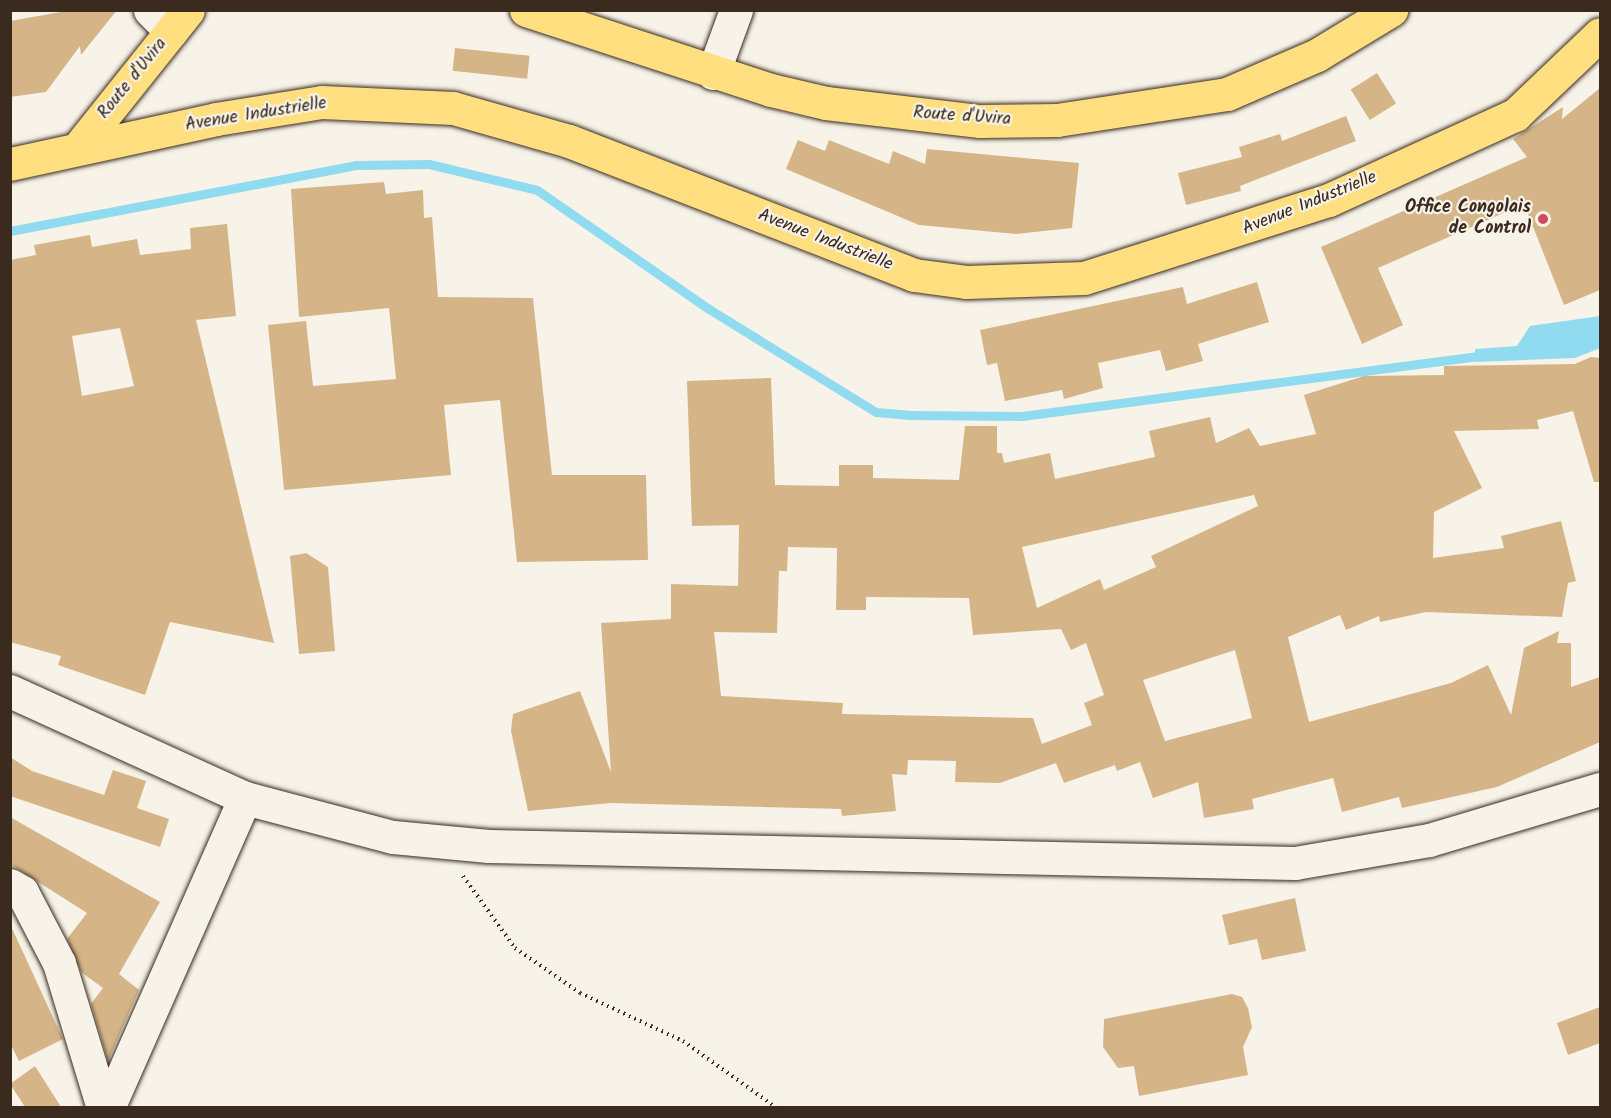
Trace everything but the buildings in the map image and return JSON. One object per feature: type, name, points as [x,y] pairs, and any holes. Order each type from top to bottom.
[{"type":"main road","name":"Route d'Uvira","points":[[526,10],[713,73],[826,103],[980,121],[1057,120],[1227,94],[1317,55],[1391,10]]},
{"type":"main road","name":"Route d'Uvira","points":[[78,148],[170,17]]},
{"type":"main road","name":"Avenue Industrielle","points":[[10,164],[78,148],[322,102],[453,108],[569,141],[914,275],[966,282],[1084,278],[1329,200],[1515,115],[1600,34]]},
{"type":"street","points":[[713,73],[736,10]]},
{"type":"street","points":[[10,692],[245,798],[318,820],[438,842],[1295,863],[1429,840],[1600,789]]},
{"type":"street","points":[[108,1107],[245,798]]},
{"type":"street","points":[[10,885],[22,892],[59,963],[103,1107]]},
{"type":"path","points":[[438,842],[515,948],[580,993],[683,1041],[777,1107]]},
{"type":"water","points":[[1600,316],[1600,348],[1575,358],[1476,362],[1475,349],[1517,346],[1530,326]]},
{"type":"waterway","points":[[10,231],[357,165],[429,164],[537,190],[709,309],[876,412],[908,415],[1022,416],[1486,355]]},
{"type":"place","name":"Office Congolais de Control","points":[[1543,219]]}]
